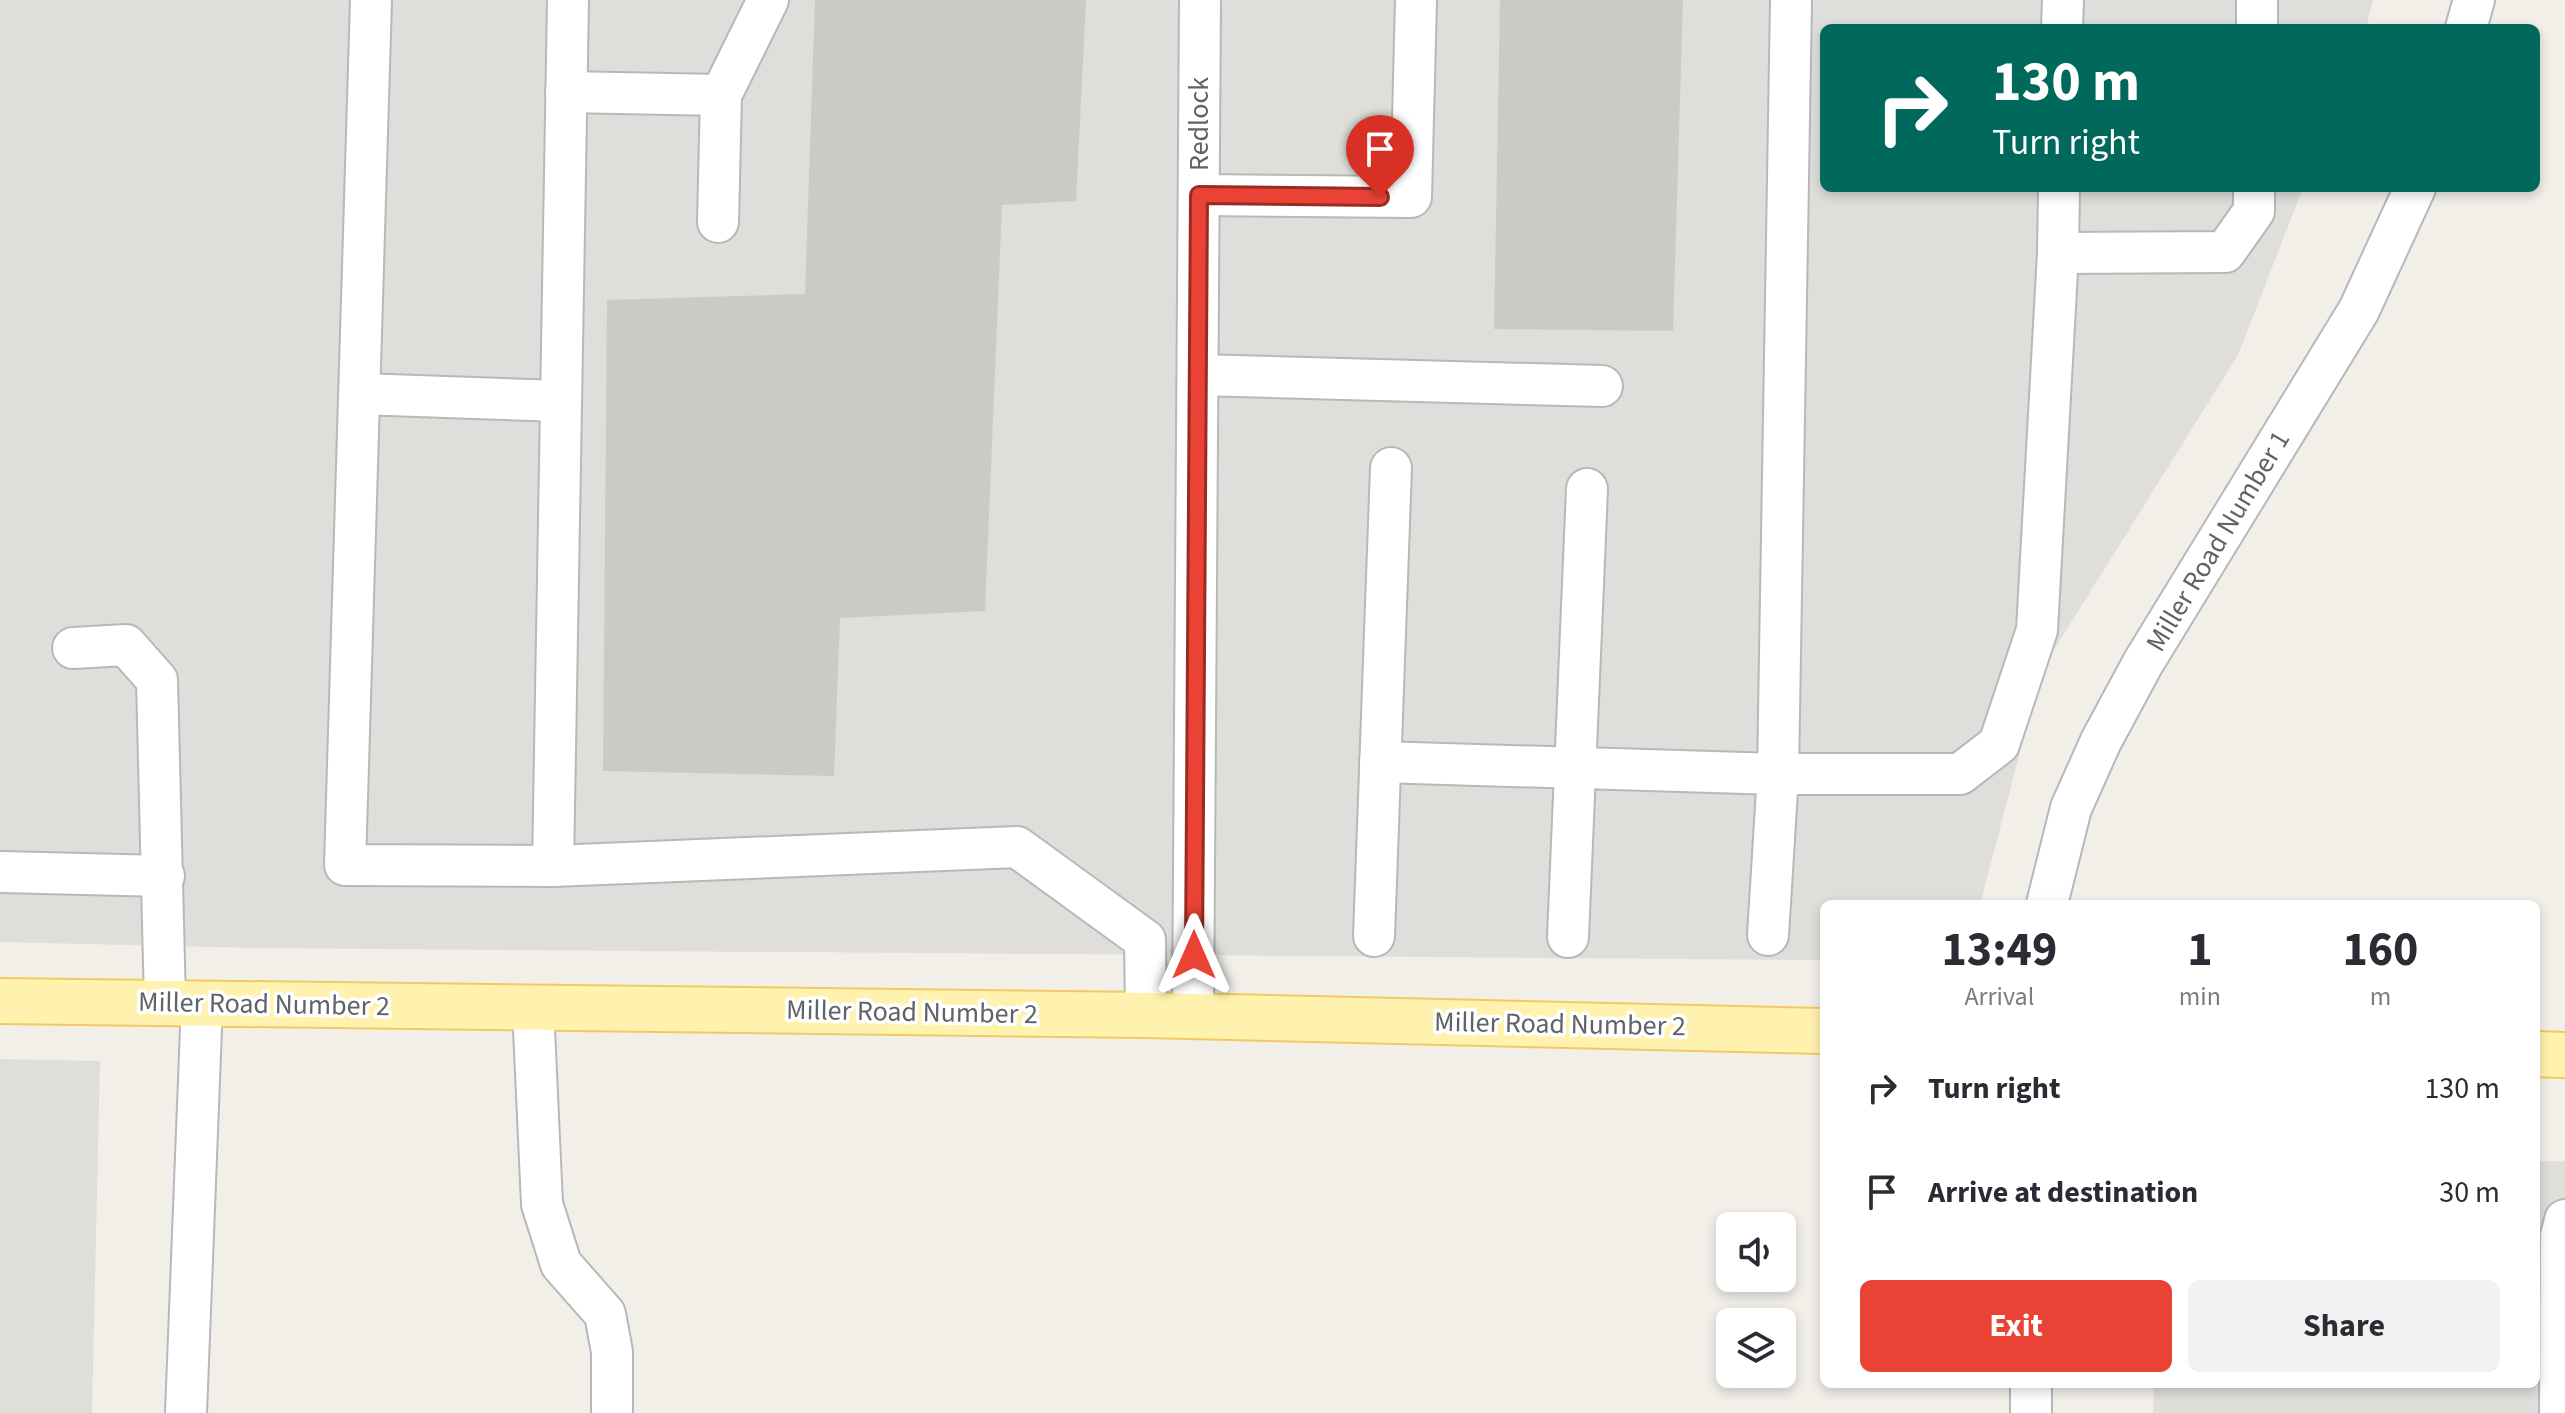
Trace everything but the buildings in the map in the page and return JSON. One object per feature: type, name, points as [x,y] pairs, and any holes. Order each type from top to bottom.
[{"type":"main road","name":"Miller Road Number 2","points":[[0,1001],[1146,1015],[1820,1031]]},
{"type":"main road","points":[[2540,1054],[2565,1055]]},
{"type":"street","points":[[371,0],[345,865],[553,866],[1017,847],[1145,940],[1146,1015]]},
{"type":"street","points":[[553,866],[568,0]]},
{"type":"street","points":[[718,222],[721,95],[768,0]]},
{"type":"street","name":"Redlock","points":[[1193,1016],[1200,0]]},
{"type":"street","points":[[1199,195],[1411,197],[1416,0]]},
{"type":"street","points":[[1768,935],[1778,774],[1791,0]]},
{"type":"street","points":[[2062,24],[2063,0]]},
{"type":"street","points":[[2257,0],[2257,24]]},
{"type":"street","points":[[2467,24],[2474,0]]},
{"type":"street","points":[[566,92],[721,95]]},
{"type":"street","points":[[1380,762],[1778,774],[1960,774],[1999,744],[2037,630],[2059,192]]},
{"type":"street","points":[[2058,253],[2225,252],[2254,211],[2254,192]]},
{"type":"street","name":"Miller Road Number 1","points":[[2048,900],[2071,808],[2101,741],[2143,663],[2359,310],[2413,192]]},
{"type":"street","points":[[1198,375],[1602,386]]},
{"type":"street","points":[[360,394],[561,401]]},
{"type":"street","points":[[1374,936],[1391,468]]},
{"type":"street","points":[[1568,937],[1587,489]]},
{"type":"street","points":[[73,648],[126,645],[157,680],[164,876],[183,1003],[186,1413]]},
{"type":"street","points":[[0,872],[164,876]]},
{"type":"street","points":[[533,1007],[542,1204],[561,1264],[605,1314],[612,1352],[612,1413]]},
{"type":"street","points":[[2560,1413],[2561,1236],[2565,1220]]},
{"type":"street","points":[[2031,1388],[2031,1413]]},
{"type":"shaded area","points":[[0,0],[2373,0],[2367,24],[1820,24],[1820,192],[2301,192],[2238,355],[2042,669],[1981,900],[1820,900],[1820,960],[258,948],[0,942]]},
{"type":"shaded area","points":[[0,1059],[100,1061],[92,1413],[0,1413]]},
{"type":"shaded area","points":[[2540,1161],[2565,1161],[2565,1413],[2153,1413],[2154,1388],[2540,1388]]},
{"type":"route","points":[[1194,955],[1199,195],[1380,197]]}]
